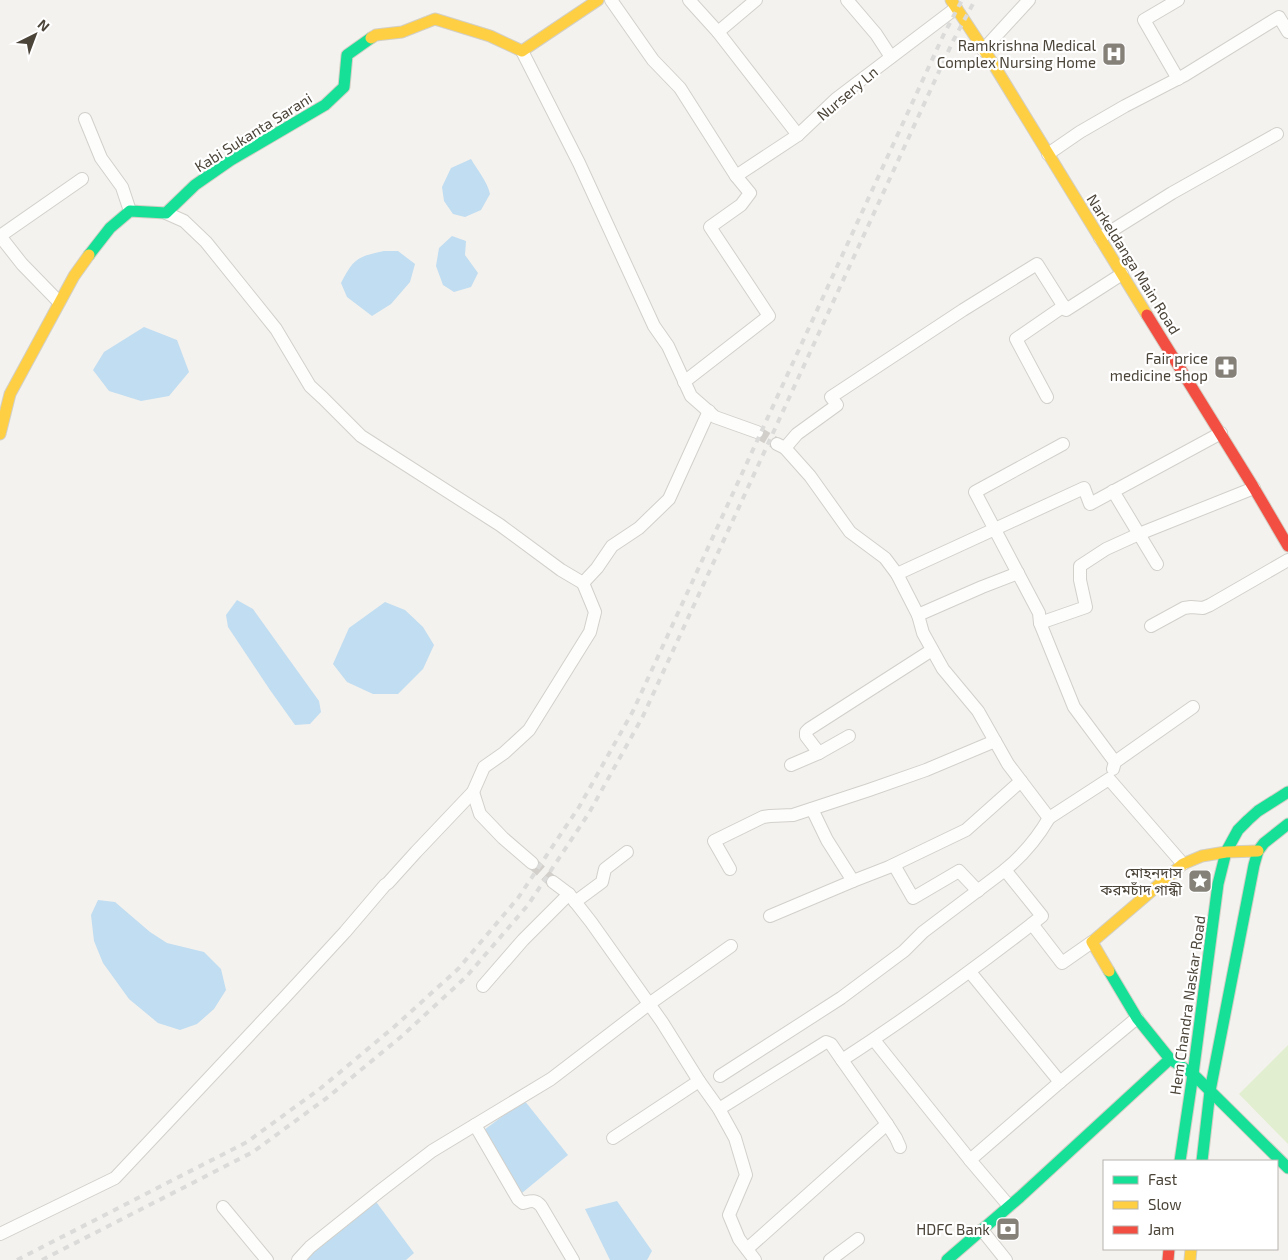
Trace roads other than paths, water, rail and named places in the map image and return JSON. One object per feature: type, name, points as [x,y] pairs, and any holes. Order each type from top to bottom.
[{"type":"street","points":[[598,0],[522,50],[579,163],[654,326],[668,346],[691,396],[715,417],[757,432]]},
{"type":"street","points":[[611,0],[654,60],[680,88],[736,176],[750,193],[741,205],[710,227],[769,316],[684,382]]},
{"type":"street","points":[[689,0],[718,32],[798,136]]},
{"type":"street","points":[[718,32],[756,0]]},
{"type":"street","points":[[847,0],[876,34],[892,57]]},
{"type":"street","points":[[983,50],[1030,0]]},
{"type":"street","points":[[1178,0],[1144,20],[1178,79]]},
{"type":"street","name":"Nursery Ln","points":[[736,176],[798,136],[836,99],[892,57],[954,4]]},
{"type":"street","name":"Narkeldanga Main Road","points":[[954,4],[1221,433],[1288,546]]},
{"type":"street","points":[[1048,154],[1080,132],[1121,108],[1178,79],[1279,16],[1288,32]]},
{"type":"street","name":"Kabi Sukanta Sarani","points":[[166,213],[195,185],[231,160],[325,105],[344,87],[346,55],[376,35],[402,32],[435,19],[490,36],[522,50]]},
{"type":"street","points":[[86,119],[101,158],[122,187],[130,210]]},
{"type":"street","points":[[1100,238],[1172,193],[1277,134]]},
{"type":"street","points":[[60,302],[22,264],[0,236],[82,179]]},
{"type":"street","points":[[0,434],[10,394],[74,276],[110,228],[130,210],[166,213],[184,221],[206,242],[276,329],[310,386],[361,436],[500,525],[561,570],[583,583],[595,612],[590,632],[530,730],[504,753],[484,767],[473,792],[385,885],[286,996],[115,1178],[0,1234]]},
{"type":"street","points":[[1048,818],[1008,764],[978,712],[944,669],[932,650],[923,633],[918,616],[897,574],[886,558],[850,532],[810,476],[781,446],[837,405],[831,397],[1037,264],[1066,310],[1122,274]]},
{"type":"street","points":[[1047,397],[1016,339],[1064,306]]},
{"type":"street","points":[[583,583],[597,568],[612,546],[639,528],[669,499],[709,412]]},
{"type":"street","points":[[897,574],[1084,488],[1090,504],[1221,433]]},
{"type":"street","points":[[1063,444],[975,492],[1039,613],[1040,623],[1074,707],[1115,762]]},
{"type":"street","points":[[1040,623],[1086,607],[1080,580],[1080,566],[1106,549],[1254,488]]},
{"type":"street","points":[[1113,491],[1158,564]]},
{"type":"street","points":[[1151,626],[1184,608],[1210,606],[1288,560]]},
{"type":"street","points":[[918,616],[966,593],[1018,573]]},
{"type":"street","points":[[819,753],[806,736],[808,729],[932,650]]},
{"type":"street","points":[[720,1076],[840,998],[904,951],[923,932],[1016,861],[1042,830],[1048,818],[1109,779],[1115,762],[1193,707]]},
{"type":"street","points":[[792,765],[819,753],[849,736]]},
{"type":"street","points":[[730,869],[714,841],[763,817],[792,815],[812,809],[926,770],[995,740]]},
{"type":"street","points":[[1109,779],[1183,864]]},
{"type":"street","points":[[770,916],[894,865],[966,830],[1021,781]]},
{"type":"street","points":[[473,792],[480,814],[503,838],[532,863]]},
{"type":"street","name":"Hem Chandra Naskar Road","points":[[1180,1160],[1218,884],[1226,852],[1238,830],[1248,820],[1258,811],[1288,792]]},
{"type":"street","points":[[812,809],[827,840],[853,881]]},
{"type":"street","points":[[1202,1160],[1210,1091],[1254,865],[1258,851],[1264,843],[1288,824]]},
{"type":"street","points":[[1032,924],[1062,963],[1092,942],[1183,864],[1202,856],[1226,852],[1258,851]]},
{"type":"street","points":[[483,986],[523,940],[572,898],[602,882],[605,868],[627,852]]},
{"type":"street","points":[[894,865],[913,898],[960,871],[978,891]]},
{"type":"street","points":[[842,1060],[874,1040],[970,972],[1042,916],[1005,870]]},
{"type":"street","points":[[553,882],[572,898],[591,922],[662,1022],[719,1109],[735,1138],[746,1174],[729,1215],[739,1239],[755,1260]]},
{"type":"street","points":[[1092,942],[1137,1018],[1170,1059],[1193,1074],[1288,1168]]},
{"type":"street","points":[[298,1260],[310,1247],[432,1151],[552,1079],[649,1004],[731,946]]},
{"type":"street","points":[[970,972],[1060,1082]]},
{"type":"street","points":[[970,1160],[1137,1018]]},
{"type":"street","points":[[874,1040],[970,1160],[1010,1206]]},
{"type":"street","points":[[719,1109],[826,1042],[831,1044],[887,1124],[900,1147]]},
{"type":"street","points":[[947,1260],[1010,1206],[1170,1059]]},
{"type":"street","points":[[613,1138],[699,1081]]},
{"type":"street","points":[[746,1249],[887,1124]]},
{"type":"street","points":[[476,1125],[516,1196],[523,1203],[533,1200],[538,1201],[573,1260]]},
{"type":"street","points":[[223,1207],[267,1260]]},
{"type":"street","points":[[982,1230],[1006,1260]]},
{"type":"street","points":[[830,1260],[858,1238]]},
{"type":"water","points":[[471,159],[485,180],[490,194],[481,210],[465,217],[453,214],[444,201],[442,187],[451,168]]},
{"type":"water","points":[[452,236],[466,241],[465,255],[478,273],[471,287],[454,292],[443,285],[436,266],[439,248]]},
{"type":"water","points":[[384,251],[398,251],[415,264],[410,282],[391,304],[372,316],[347,297],[341,283],[349,268],[357,260]]},
{"type":"water","points":[[144,327],[177,340],[189,372],[169,396],[141,401],[109,391],[93,370],[104,352]]},
{"type":"water","points":[[237,600],[253,609],[319,701],[321,712],[310,724],[295,725],[228,627],[226,615]]},
{"type":"water","points":[[385,602],[405,610],[423,627],[434,645],[423,669],[398,694],[373,694],[347,682],[333,664],[349,628]]},
{"type":"water","points":[[98,900],[115,902],[150,932],[167,943],[204,952],[221,969],[226,990],[214,1009],[197,1024],[180,1030],[158,1023],[129,999],[103,963],[94,941],[91,915]]},
{"type":"water","points":[[524,1100],[568,1155],[522,1193],[484,1130]]},
{"type":"water","points":[[371,1195],[414,1253],[406,1260],[296,1260]]},
{"type":"water","points":[[617,1201],[652,1251],[647,1260],[610,1260],[585,1209]]},
{"type":"tunnel","points":[[757,432],[777,444]]},
{"type":"tunnel","points":[[532,863],[553,882]]},
{"type":"railway","points":[[17,1260],[247,1142],[321,1088],[394,1027],[458,969],[518,898],[579,807],[633,711],[943,36],[962,0]]},
{"type":"railway","points":[[42,1260],[253,1152],[328,1097],[402,1036],[466,977],[528,905],[589,813],[643,716],[953,41],[975,0]]},
{"type":"place","name":"Ramkrishna Medical Complex Nursing Home","points":[[1114,54]]},
{"type":"place","name":"Fair price medicine shop","points":[[1226,367]]},
{"type":"place","name":"মোহনদাস করমচাঁদ গান্ধী","points":[[1200,881]]},
{"type":"place","name":"HDFC Bank","points":[[1008,1229]]}]
